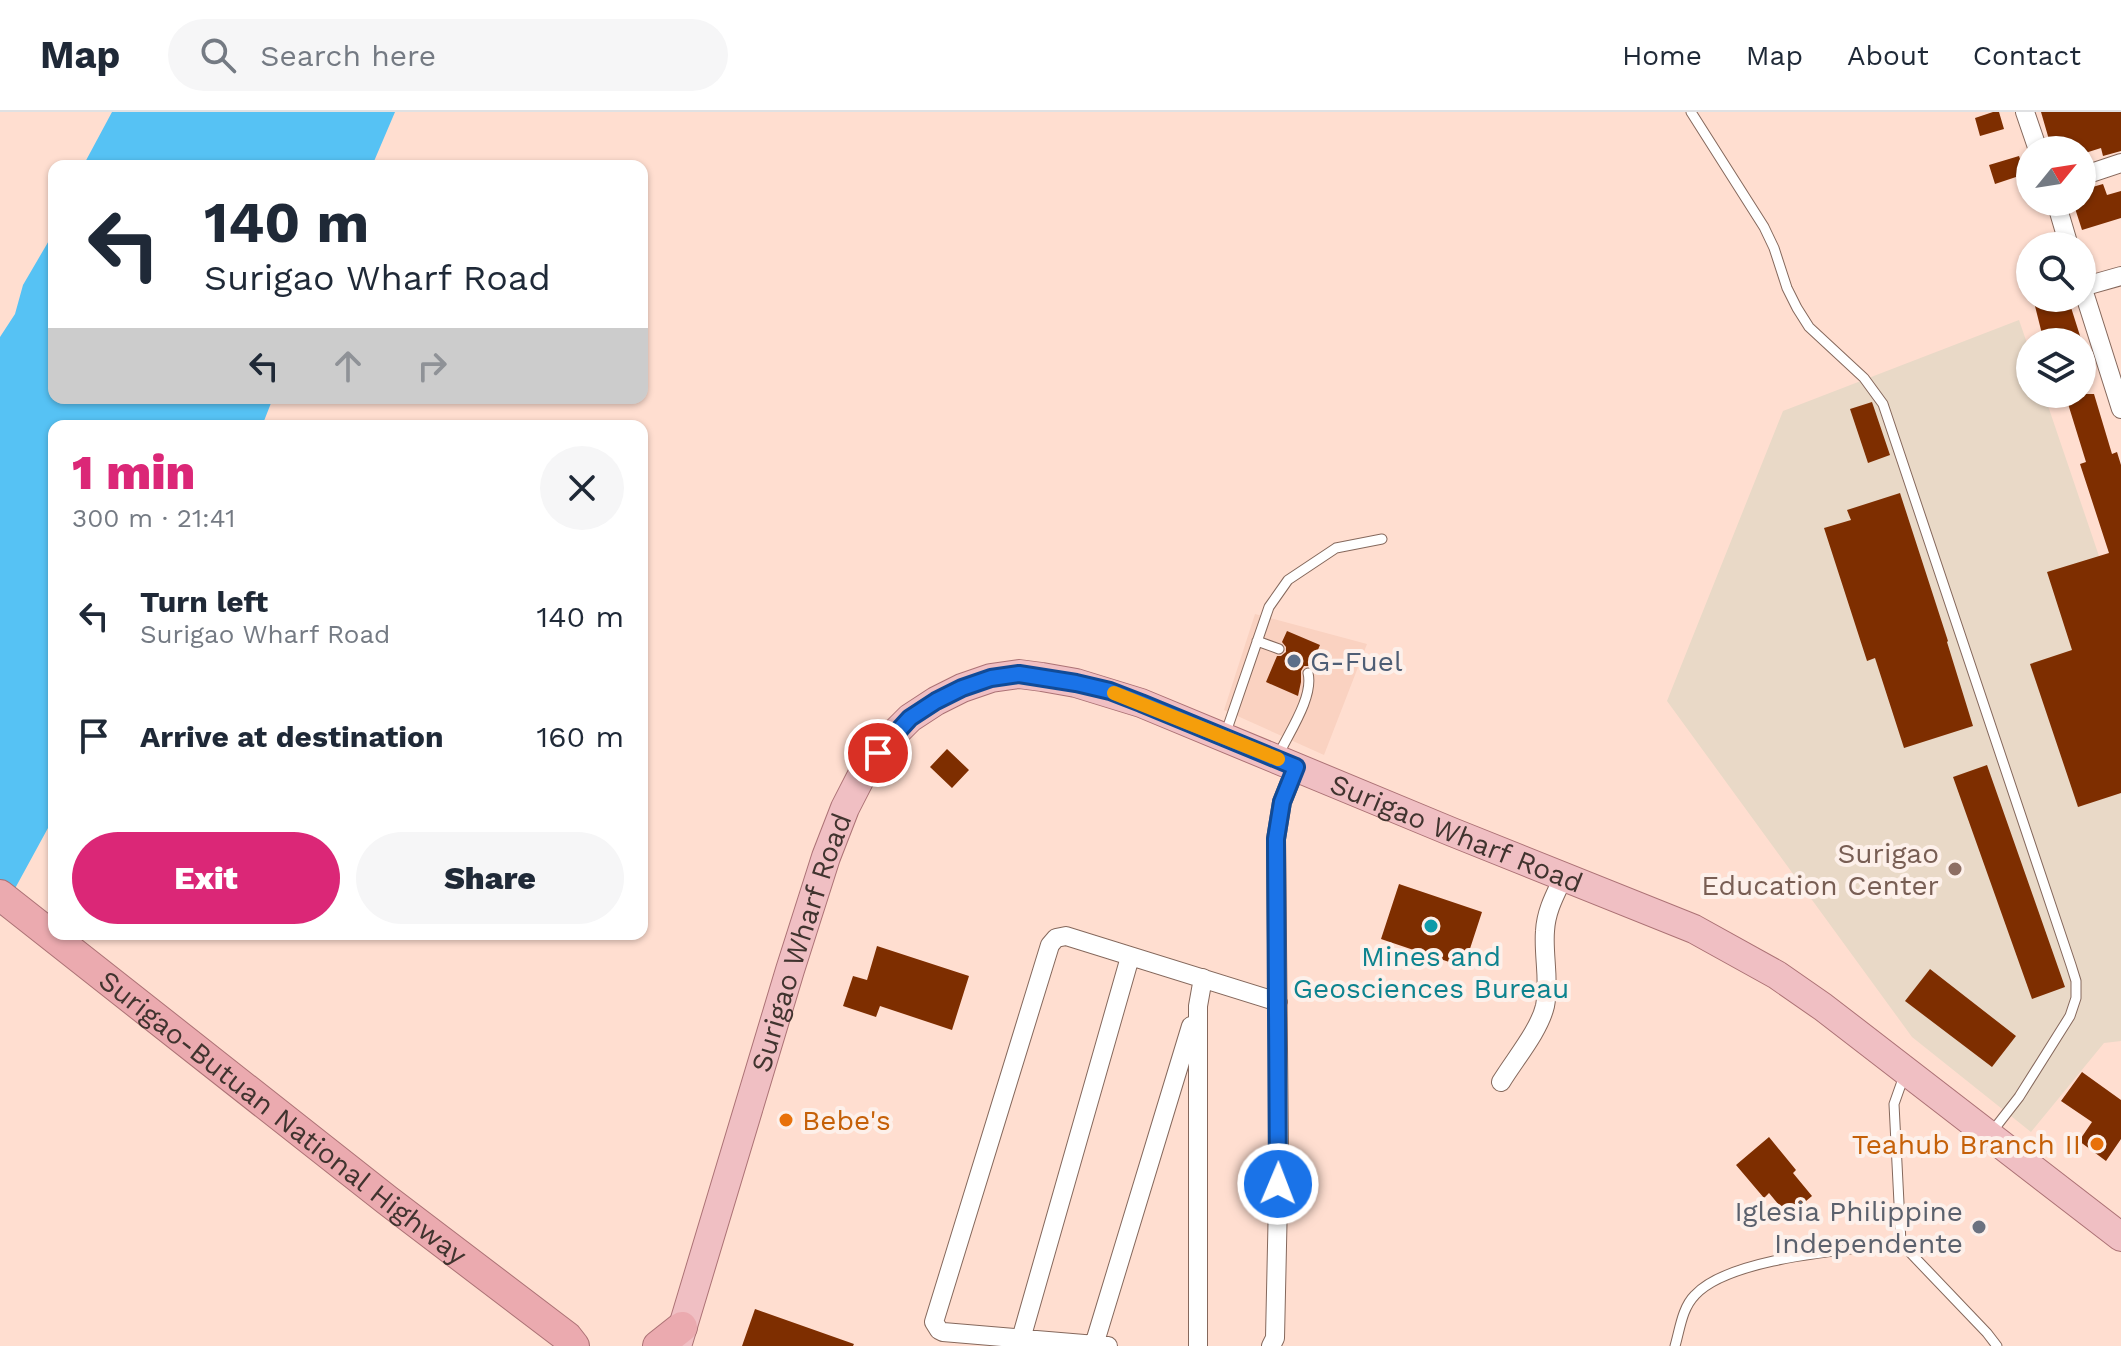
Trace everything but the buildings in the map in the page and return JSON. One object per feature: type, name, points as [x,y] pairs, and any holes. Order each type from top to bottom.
[{"type":"highway","name":"Surigao-Butuan National Highway","points":[[0,895],[48,934]]},
{"type":"highway","name":"Surigao-Butuan National Highway","points":[[56,940],[387,1200],[577,1343]]},
{"type":"highway","points":[[658,1346],[679,1336]]},
{"type":"main road","name":"Surigao Wharf Road","points":[[679,1336],[826,857],[852,794],[866,767],[910,718],[962,688],[991,678],[1019,674],[1110,691],[1694,929],[1789,983],[1907,1070],[2121,1237]]},
{"type":"street","points":[[2025,112],[2033,136]]},
{"type":"street","points":[[2096,171],[2121,163]]},
{"type":"street","points":[[2096,282],[2121,276]]},
{"type":"street","points":[[2090,312],[2121,409]]},
{"type":"street","points":[[1271,1346],[1275,1338],[1279,1154],[1276,839],[1286,763]]},
{"type":"street","points":[[1501,1082],[1541,1018],[1547,987],[1547,916],[1563,878]]},
{"type":"street","points":[[1203,978],[1198,1006],[1101,1345],[943,1332],[936,1326],[934,1317],[1050,945],[1056,938],[1066,936],[1130,957],[1203,978],[1278,1002]]},
{"type":"street","points":[[1021,1339],[1130,957]]},
{"type":"street","points":[[1198,1006],[1198,1346]]},
{"type":"lane","points":[[1691,112],[1764,227],[1787,288],[1803,318],[1829,347],[1864,378],[1883,404],[2076,981],[2076,998],[2070,1016],[2019,1097],[1989,1136]]},
{"type":"lane","points":[[1225,737],[1269,607],[1288,580],[1336,548],[1382,539]]},
{"type":"lane","points":[[1257,641],[1279,649]]},
{"type":"lane","points":[[1286,763],[1308,694],[1308,673]]},
{"type":"lane","points":[[1907,1070],[1894,1104],[1901,1243],[1997,1346]]},
{"type":"lane","points":[[1675,1346],[1692,1297],[1706,1283],[1725,1274],[1793,1258],[1901,1243]]},
{"type":"shaded area","name":"Surigao Education Center","points":[[2019,320],[2022,328],[2016,328],[2016,408],[2049,408],[2121,621],[2121,1041],[2104,1043],[2031,1132],[1912,1037],[1667,701],[1783,411]]},
{"type":"shaded area","points":[[1255,614],[1367,644],[1324,755],[1224,710]]},
{"type":"water","points":[[112,112],[395,112],[375,160],[86,160]]},
{"type":"water","points":[[48,242],[48,404],[271,404],[264,420],[48,420],[48,828],[0,916],[0,337],[15,314],[23,285]]},
{"type":"slow traffic","points":[[1114,693],[1278,759]]},
{"type":"place","name":"G-Fuel","points":[[1294,661]]},
{"type":"place","name":"Surigao Education Center","points":[[1955,869]]},
{"type":"place","name":"Mines and Geosciences Bureau","points":[[1431,926]]},
{"type":"place","name":"Bebe's","points":[[786,1120]]},
{"type":"place","name":"Teahub Branch II","points":[[2097,1144]]},
{"type":"place","name":"Iglesia Philippine Independente","points":[[1979,1227]]},
{"type":"route","points":[[878,753],[910,718],[936,701],[991,678],[1019,674],[1110,691],[1296,767],[1282,802],[1276,839],[1278,1184]]}]
